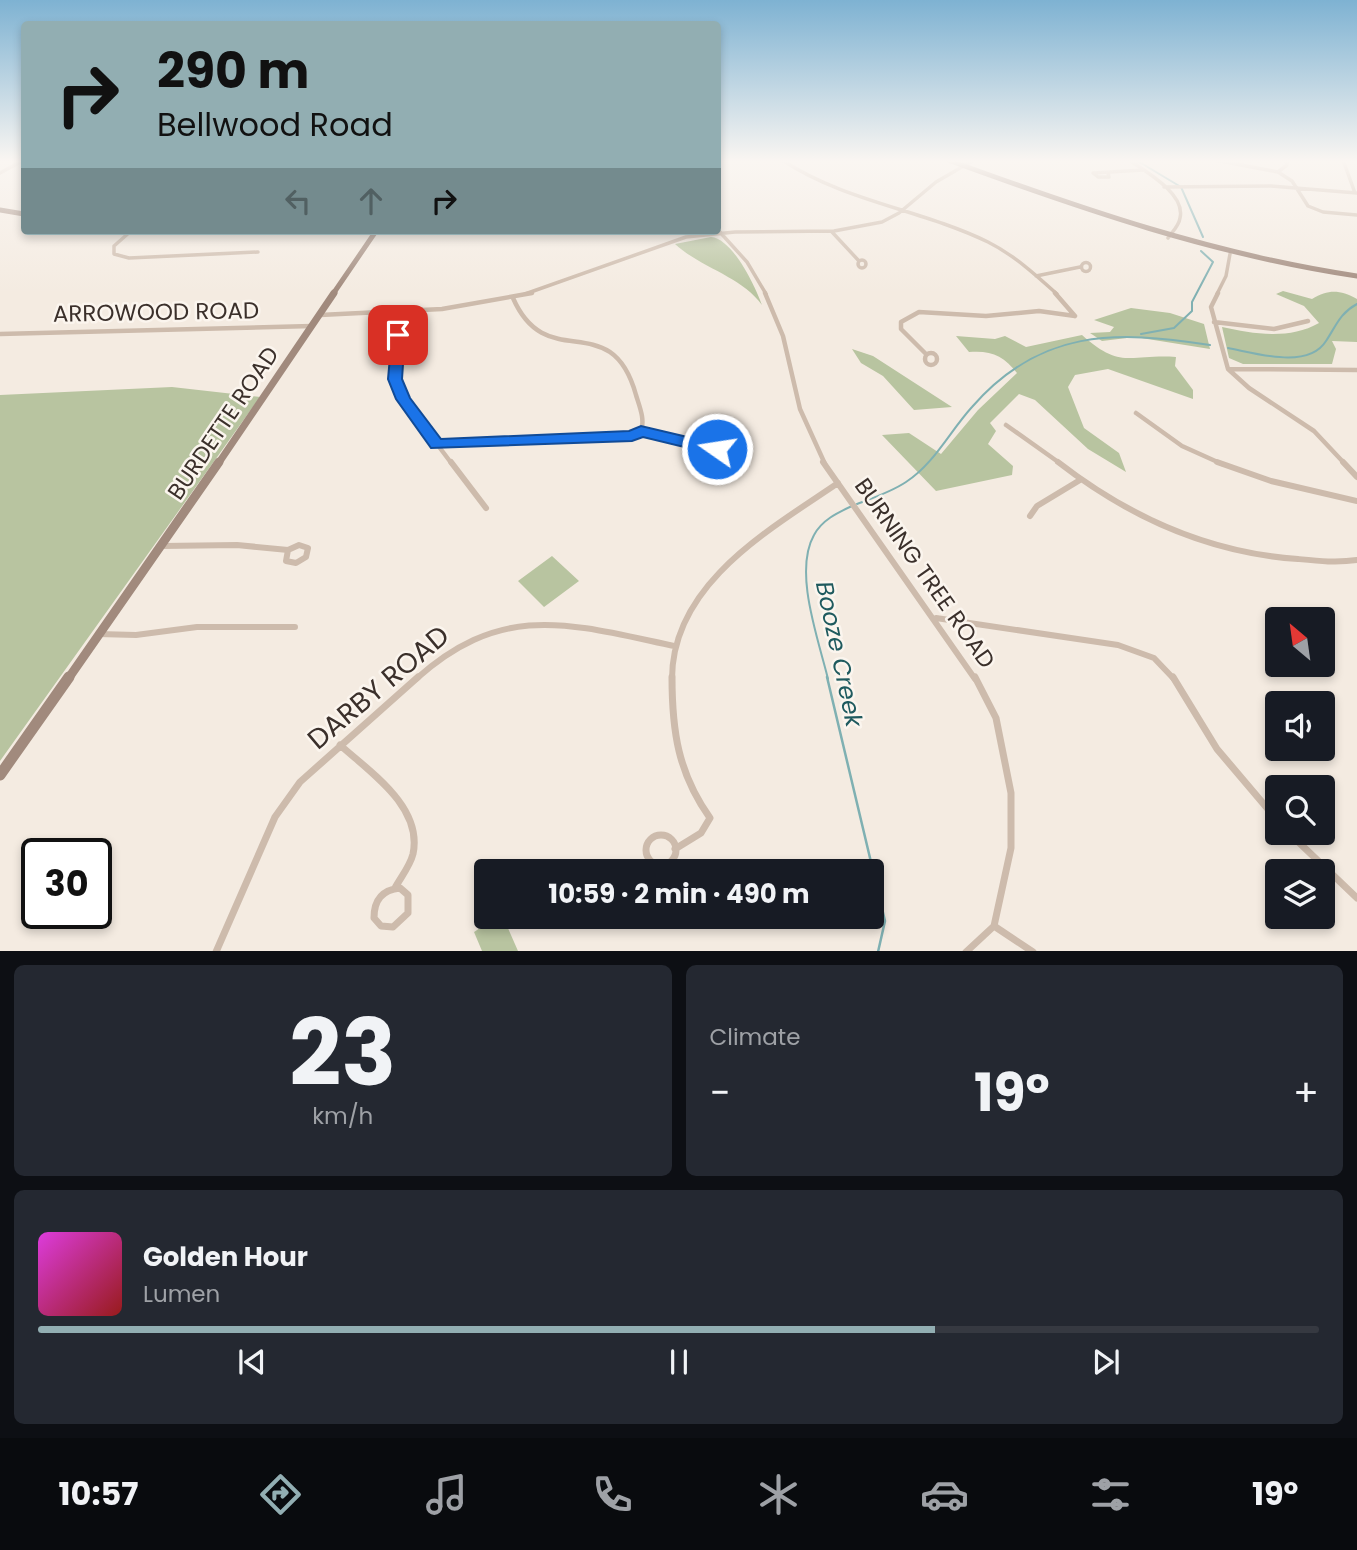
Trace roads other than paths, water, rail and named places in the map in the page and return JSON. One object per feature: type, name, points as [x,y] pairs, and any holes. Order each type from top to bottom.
[{"type":"street","points":[[876,204],[985,240],[1036,276],[1069,306],[1075,316],[1039,311],[986,316],[919,312],[901,322],[901,329],[926,354]]},
{"type":"street","points":[[721,231],[832,232],[883,222],[910,204]]},
{"type":"street","points":[[1073,204],[1168,238],[1230,254],[1357,276]]},
{"type":"street","points":[[1168,238],[1181,213],[1175,204]]},
{"type":"street","points":[[1307,204],[1323,212],[1357,215]]},
{"type":"street","points":[[0,210],[21,214]]},
{"type":"street","points":[[832,232],[859,261]]},
{"type":"street","name":"BURNING TREE ROAD","points":[[721,233],[747,262],[762,284],[787,348],[810,438],[838,483],[936,618],[985,693],[1004,747],[1011,793],[1011,848],[994,926]]},
{"type":"street","points":[[126,235],[114,246],[114,254],[129,258],[258,252]]},
{"type":"street","name":"BURDETTE ROAD","points":[[0,775],[162,546],[373,235]]},
{"type":"street","points":[[320,315],[403,315],[513,298],[567,282],[672,241],[700,235]]},
{"type":"street","points":[[1230,254],[1226,276],[1212,304],[1214,322],[1228,369],[1248,388],[1314,431],[1357,477]]},
{"type":"street","points":[[1036,276],[1080,267]]},
{"type":"street","points":[[513,298],[523,319],[534,331],[553,338],[609,350],[621,359],[644,423],[641,432]]},
{"type":"street","points":[[403,315],[395,356],[395,379],[404,399],[486,508]]},
{"type":"street","points":[[1214,322],[1273,330],[1295,327],[1308,321]]},
{"type":"street","name":"ARROWOOD ROAD","points":[[0,334],[312,326]]},
{"type":"street","points":[[1228,369],[1357,370]]},
{"type":"street","points":[[1136,414],[1157,431],[1240,470],[1306,492],[1357,502]]},
{"type":"street","points":[[1006,425],[1030,439],[1080,480],[1144,518],[1208,544],[1237,552],[1294,559],[1357,560]]},
{"type":"street","points":[[437,444],[632,436],[641,432],[717,449]]},
{"type":"street","points":[[1030,516],[1037,506],[1080,480]]},
{"type":"street","points":[[675,849],[704,831],[710,818],[693,795],[676,755],[671,709],[674,646],[692,610],[727,566],[760,538],[838,483]]},
{"type":"street","points":[[162,546],[237,545],[288,550]]},
{"type":"street","points":[[936,618],[1118,645],[1154,658],[1173,677],[1217,750],[1265,806]]},
{"type":"street","name":"DARBY ROAD","points":[[216,951],[275,817],[300,782],[444,653],[470,637],[492,629],[525,623],[568,626],[674,646]]},
{"type":"street","points":[[98,634],[136,635],[197,627],[295,627]]},
{"type":"street","points":[[341,744],[403,807],[415,838],[413,855],[395,888],[383,893],[374,905],[374,918],[381,926],[393,927],[408,913],[408,895],[395,888]]},
{"type":"street","points":[[1302,845],[1357,898]]},
{"type":"street","points":[[965,951],[994,926],[1033,951]]},
{"type":"waterway","points":[[1189,204],[1203,237]]},
{"type":"waterway","points":[[1141,334],[1174,328],[1192,311],[1192,302],[1213,262],[1201,251]]},
{"type":"waterway","name":"Booze Creek","points":[[1228,348],[1266,356],[1307,355],[1318,350],[1342,316],[1357,304]]},
{"type":"waterway","name":"Booze Creek","points":[[857,504],[882,495],[916,475],[964,416],[998,381],[1025,362],[1052,349],[1111,337],[1142,337],[1210,345]]},
{"type":"waterway","name":"Booze Creek","points":[[828,679],[810,607],[806,568],[808,550],[821,525],[852,506]]},
{"type":"waterway","name":"Booze Creek","points":[[827,677],[885,921],[878,951]]}]
